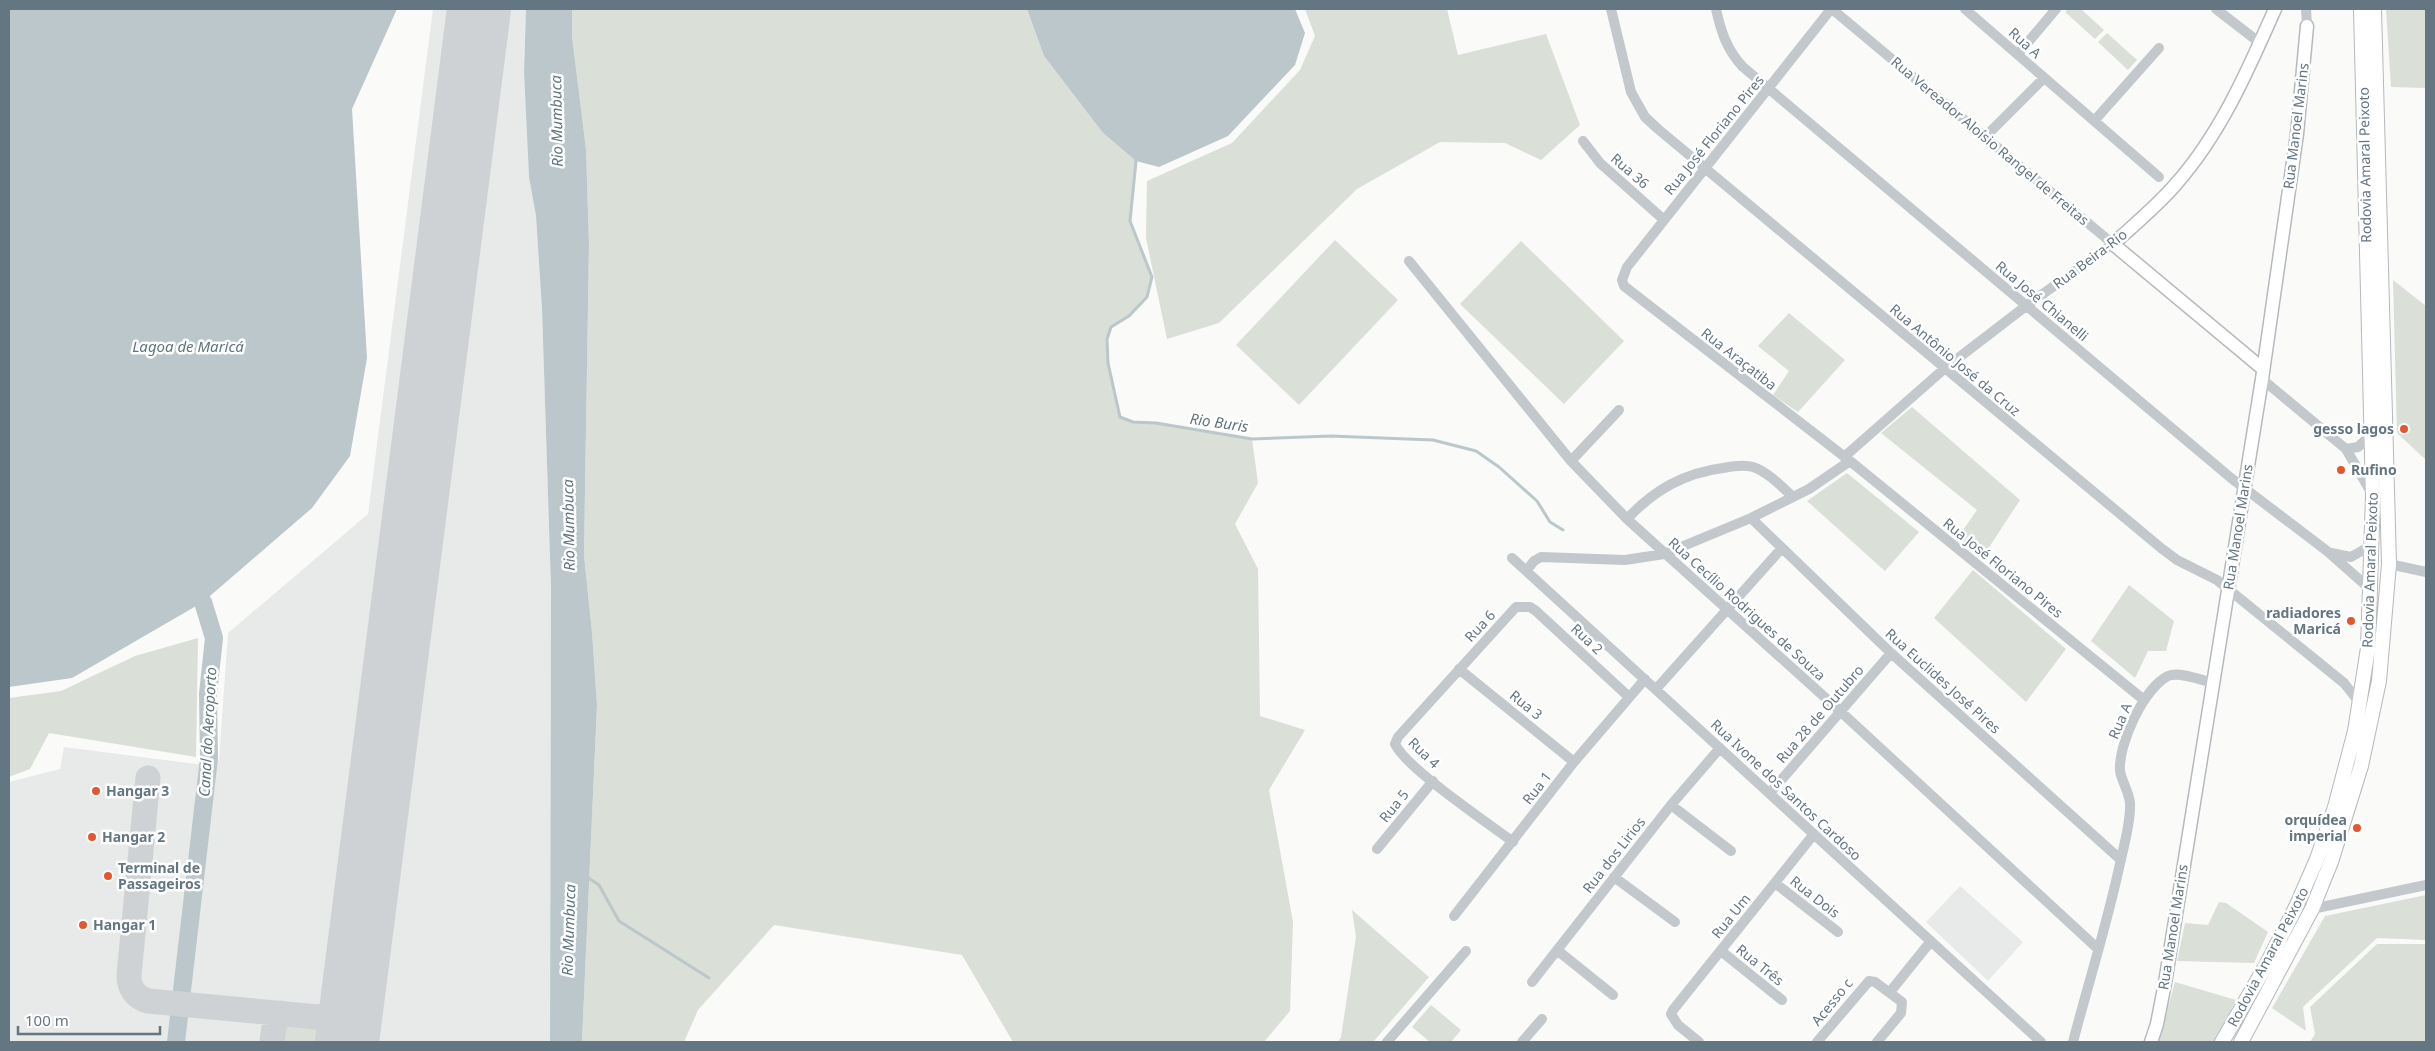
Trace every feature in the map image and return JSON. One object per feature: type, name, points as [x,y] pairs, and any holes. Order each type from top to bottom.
[{"type":"highway","name":"Rodovia Amaral Peixoto","points":[[2222,1042],[2268,962],[2296,907],[2317,858],[2335,807],[2355,731],[2368,648],[2373,495],[2360,9]]},
{"type":"highway","name":"Rodovia Amaral Peixoto","points":[[2241,1042],[2312,908],[2347,814],[2369,730],[2380,672],[2388,564],[2374,9]]},
{"type":"main road","name":"Rua Beira-Rio","points":[[2113,244],[2175,186],[2199,155],[2222,121],[2275,9]]},
{"type":"main road","name":"Rua Manoel Marins","points":[[2151,1042],[2165,983],[2262,374],[2297,134],[2306,26]]},
{"type":"main road","name":"Rua Vereador Aloísio Rangel de Freitas","points":[[2113,244],[2262,374]]},
{"type":"street","name":"Rua Antônio José da Cruz","points":[[1611,9],[1631,92],[1637,106],[1658,129],[1944,369],[2177,560],[2211,576],[2229,589],[2344,683]]},
{"type":"street","name":"Rua José Chianelli","points":[[1716,9],[1725,42],[1732,55],[1743,67],[2244,488],[2327,551],[2370,589]]},
{"type":"street","name":"Rua José Floriano Pires","points":[[1622,280],[1627,267],[1663,219],[1706,168],[1832,9]]},
{"type":"street","name":"Rua Vereador Aloísio Rangel de Freitas","points":[[1832,9],[2113,244]]},
{"type":"street","name":"Rua A","points":[[1965,9],[2159,177]]},
{"type":"street","points":[[2018,54],[2056,9]]},
{"type":"street","points":[[2216,9],[2260,43]]},
{"type":"street","name":"Rua Manoel Marins","points":[[2306,9],[2306,26]]},
{"type":"street","points":[[2094,121],[2159,48]]},
{"type":"street","name":"Rua A","points":[[1985,137],[2044,78]]},
{"type":"street","name":"Rua 36","points":[[1584,141],[1600,163],[1663,219]]},
{"type":"street","name":"Rua Beira-Rio","points":[[1527,570],[1534,561],[1541,557],[1625,560],[1664,554],[1751,518],[1793,497],[1833,474],[1944,369],[2026,306],[2113,244]]},
{"type":"street","name":"Rua Cecílio Rodrigues de Souza","points":[[1409,261],[1571,461],[1627,519],[1840,711],[2097,948]]},
{"type":"street","name":"Rua Araçatiba","points":[[1622,280],[1629,292],[1847,459]]},
{"type":"street","points":[[2262,374],[2346,450],[2353,458],[2373,495]]},
{"type":"street","points":[[1571,461],[1619,410]]},
{"type":"street","points":[[2346,450],[2358,447],[2372,434]]},
{"type":"street","name":"Rua José Floriano Pires","points":[[1847,459],[2144,700]]},
{"type":"street","points":[[1627,519],[1653,494],[1676,481],[1698,473],[1730,467],[1756,468],[1793,497]]},
{"type":"street","name":"Rua Euclides José Pires","points":[[1751,518],[1781,549],[1891,652],[2121,860]]},
{"type":"street","points":[[2327,551],[2351,557],[2372,545]]},
{"type":"street","points":[[1656,688],[1781,549]]},
{"type":"street","name":"Rua Ivone dos Santos Cardoso","points":[[1512,558],[2041,1042]]},
{"type":"street","points":[[2388,564],[2426,572]]},
{"type":"street","name":"Rua 6","points":[[1459,669],[1516,607],[1523,606]]},
{"type":"street","name":"Rua 2","points":[[1523,606],[1536,611],[1629,697]]},
{"type":"street","name":"Rua 28 de Outubro","points":[[1770,793],[1891,652]]},
{"type":"street","name":"Rua 3","points":[[1459,669],[1574,762]]},
{"type":"street","name":"Rua 4","points":[[1459,669],[1396,740],[1395,744],[1400,752],[1432,781],[1513,842]]},
{"type":"street","name":"Rua A","points":[[2073,1042],[2121,860],[2130,804],[2120,772],[2127,733],[2144,700],[2169,676],[2177,675],[2213,683]]},
{"type":"street","points":[[2359,702],[2344,683],[2364,675]]},
{"type":"street","name":"Rua 1","points":[[1454,916],[1574,762],[1646,679]]},
{"type":"street","name":"Rua dos Lirios","points":[[1532,982],[1671,805],[1720,748]]},
{"type":"street","name":"Rua 5","points":[[1377,849],[1432,781]]},
{"type":"street","points":[[1671,805],[1731,851]]},
{"type":"street","name":"Rua Um","points":[[1699,1042],[1678,1025],[1672,1017],[1673,1010],[1814,834]]},
{"type":"street","points":[[1614,877],[1675,922]]},
{"type":"street","name":"Rua Dois","points":[[1775,883],[1838,932]]},
{"type":"street","points":[[2312,908],[2426,885]]},
{"type":"street","points":[[1877,1042],[1903,1007],[1902,1002],[1890,992],[1931,941]]},
{"type":"street","points":[[1557,950],[1614,995]]},
{"type":"street","points":[[1387,1042],[1466,951]]},
{"type":"street","name":"Rua Três","points":[[1721,951],[1782,1000]]},
{"type":"street","name":"Acesso c","points":[[1817,1042],[1869,981],[1875,982],[1890,992]]},
{"type":"street","points":[[1522,1042],[1542,1020]]},
{"type":"shaded area","points":[[433,9],[526,9],[524,72],[529,177],[536,216],[542,309],[551,588],[550,1042],[9,1042],[9,782],[60,769],[64,747],[196,764],[219,760],[228,633],[368,514]]},
{"type":"shaded area","points":[[572,9],[1027,9],[1044,56],[1103,133],[1136,161],[1130,221],[1152,277],[1147,297],[1129,316],[1111,327],[1107,339],[1108,363],[1120,417],[1133,422],[1156,423],[1252,439],[1258,483],[1235,524],[1258,569],[1260,716],[1305,730],[1269,790],[1293,922],[1290,1011],[1264,1042],[1013,1042],[962,955],[774,925],[698,1010],[684,1042],[582,1042],[597,705],[584,555],[589,244],[586,149],[572,36]]},
{"type":"shaded area","points":[[1305,9],[1447,9],[1458,55],[1546,34],[1580,125],[1541,160],[1505,143],[1440,142],[1357,189],[1219,323],[1167,339],[1146,238],[1147,181],[1232,143],[1300,70],[1315,36]]},
{"type":"shaded area","points":[[2068,9],[2081,9],[2104,30],[2095,39],[2065,12]]},
{"type":"shaded area","points":[[2386,9],[2426,9],[2426,88],[2391,87]]},
{"type":"shaded area","points":[[2107,33],[2137,60],[2128,70],[2098,42]]},
{"type":"shaded area","points":[[1335,240],[1398,300],[1299,405],[1236,345]]},
{"type":"shaded area","points":[[1521,241],[1624,341],[1564,404],[1460,304]]},
{"type":"shaded area","points":[[2393,280],[2426,306],[2426,460],[2397,433]]},
{"type":"shaded area","points":[[1789,313],[1845,360],[1798,412],[1773,395],[1789,371],[1758,346]]},
{"type":"shaded area","points":[[1912,407],[2020,500],[1982,558],[1956,540],[1977,510],[1881,433]]},
{"type":"shaded area","points":[[1847,473],[1919,532],[1885,571],[1807,501]]},
{"type":"shaded area","points":[[1973,570],[2066,649],[2026,702],[1934,618]]},
{"type":"shaded area","points":[[2129,585],[2174,621],[2166,651],[2148,651],[2135,678],[2091,641]]},
{"type":"shaded area","points":[[198,638],[196,757],[49,733],[30,769],[9,777],[9,698],[61,691],[135,656]]},
{"type":"shaded area","points":[[1960,886],[2023,942],[1988,981],[1926,922]]},
{"type":"shaded area","points":[[2426,895],[2426,940],[2377,938],[2303,1007],[2306,1031],[2272,1008],[2325,916]]},
{"type":"shaded area","points":[[2219,902],[2226,903],[2268,932],[2254,963],[2177,961],[2185,923],[2208,925]]},
{"type":"shaded area","points":[[1352,910],[1429,977],[1373,1042],[1338,1042],[1341,1037],[1356,937]]},
{"type":"shaded area","points":[[2377,944],[2426,944],[2426,1042],[2310,1042],[2315,1034],[2310,1007]]},
{"type":"shaded area","points":[[2175,982],[2236,1000],[2215,1042],[2158,1042]]},
{"type":"shaded area","points":[[1431,1005],[1461,1030],[1451,1042],[1430,1042],[1412,1027]]},
{"type":"shaded area","points":[[289,1021],[307,1023],[318,1027],[325,1035],[326,1042],[279,1042],[282,1031]]},
{"type":"water","name":"Lagoa de Maricá","points":[[9,9],[397,9],[352,109],[367,358],[350,456],[312,508],[203,602],[72,678],[9,687]]},
{"type":"water","name":"Rio Mumbuca","points":[[526,9],[572,9],[572,36],[586,149],[589,244],[584,555],[597,705],[582,1042],[550,1042],[551,588],[542,309],[536,216],[529,177],[524,72]]},
{"type":"water","points":[[1027,9],[1295,9],[1305,33],[1295,65],[1228,136],[1159,167],[1136,161],[1103,133],[1044,56]]},
{"type":"waterway","name":"Rio Buris","points":[[1136,161],[1130,221],[1152,277],[1147,297],[1129,316],[1111,327],[1107,339],[1108,363],[1120,417],[1133,422],[1156,423],[1252,439],[1331,436],[1433,440],[1476,451],[1499,467],[1537,501],[1550,522],[1563,530]]},
{"type":"waterway","name":"Canal do Aeroporto","points":[[176,1042],[209,758],[208,694],[214,638],[203,602]]},
{"type":"waterway","points":[[587,877],[599,885],[619,921],[709,978]]},
{"type":"taxiway","points":[[148,778],[129,975],[130,984],[136,994],[148,1001],[318,1017],[332,1014],[342,1007],[350,996],[355,983]]},
{"type":"taxiway","points":[[272,1042],[275,1020],[280,1013]]},
{"type":"taxiway","points":[[318,1017],[335,1027],[343,1042]]},
{"type":"runway","points":[[347,1042],[479,9]]},
{"type":"place","name":"gesso lagos","points":[[2404,429]]},
{"type":"place","name":"Rufino","points":[[2341,470]]},
{"type":"place","name":"radiadores Maricá","points":[[2351,621]]},
{"type":"place","name":"Hangar 3","points":[[96,791]]},
{"type":"place","name":"orquídea imperial","points":[[2357,828]]},
{"type":"place","name":"Hangar 2","points":[[92,837]]},
{"type":"place","name":"Terminal de Passageiros","points":[[108,876]]},
{"type":"place","name":"Hangar 1","points":[[83,925]]}]
